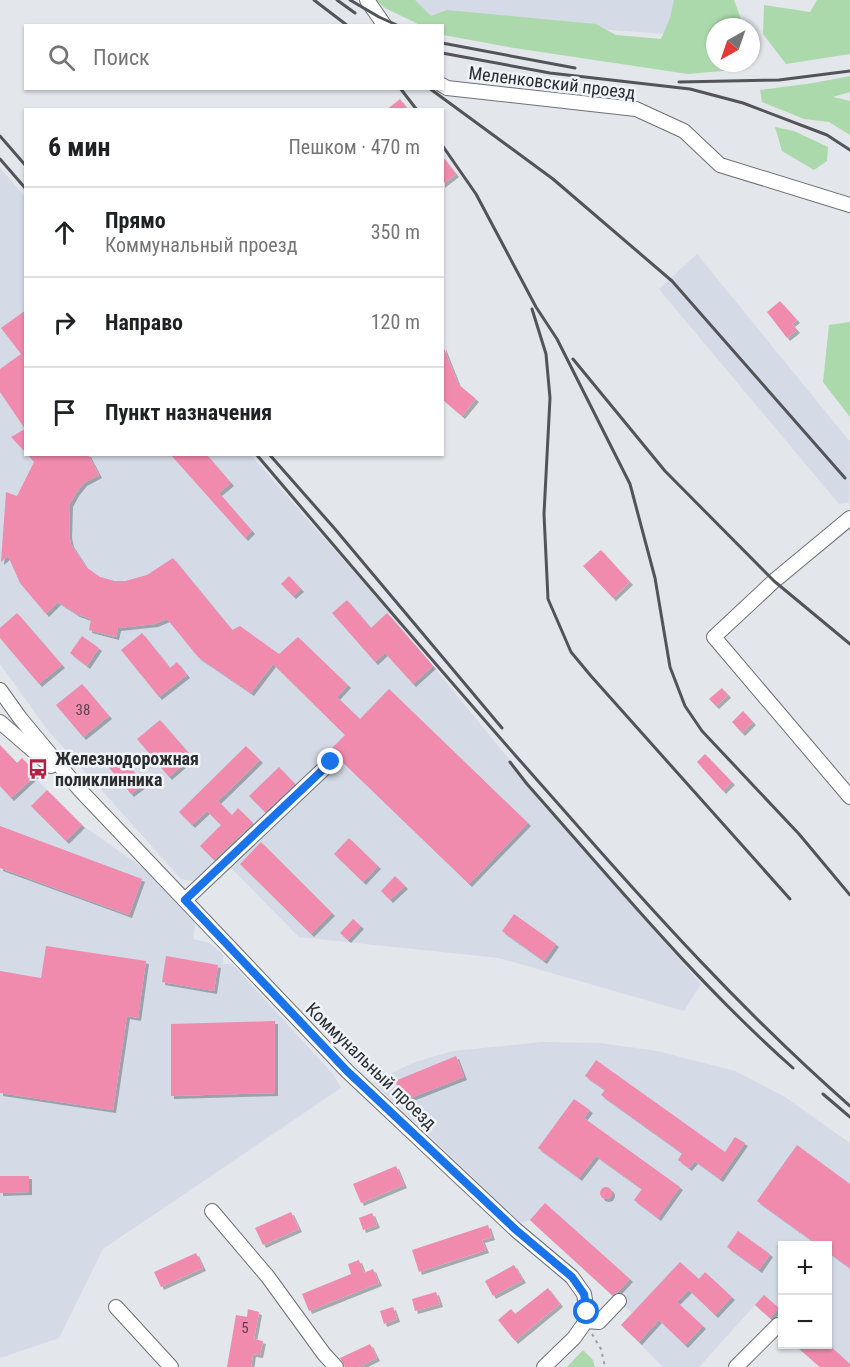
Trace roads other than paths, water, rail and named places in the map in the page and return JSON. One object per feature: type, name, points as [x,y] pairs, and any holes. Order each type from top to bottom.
[{"type":"street","points":[[367,0],[384,24]]},
{"type":"street","name":"Меленковский проезд","points":[[444,86],[636,109],[684,131],[720,165],[850,205]]},
{"type":"street","points":[[850,518],[774,581],[714,637],[850,797]]},
{"type":"street","points":[[0,690],[20,718],[80,790]]},
{"type":"street","points":[[0,722],[80,790]]},
{"type":"street","points":[[185,900],[331,762]]},
{"type":"street","name":"Коммунальный проезд","points":[[80,790],[347,1071],[516,1230],[572,1277],[584,1294],[587,1312],[584,1324]]},
{"type":"street","points":[[212,1211],[268,1277],[336,1367]]},
{"type":"street","points":[[544,1367],[584,1324],[599,1323],[619,1301]]},
{"type":"street","points":[[116,1306],[171,1367]]},
{"type":"street","points":[[736,1367],[778,1325]]},
{"type":"railway","points":[[314,0],[345,24]]},
{"type":"railway","points":[[337,0],[355,13]]},
{"type":"railway","points":[[350,0],[395,24]]},
{"type":"railway","points":[[444,43],[575,68]]},
{"type":"railway","points":[[444,53],[550,73],[690,89],[743,103],[827,135],[850,150]]},
{"type":"railway","points":[[679,82],[779,80],[850,71]]},
{"type":"railway","points":[[402,90],[415,108]]},
{"type":"railway","points":[[432,90],[553,179],[672,281],[845,478]]},
{"type":"railway","points":[[0,136],[24,164]]},
{"type":"railway","points":[[444,148],[476,194],[536,307],[557,339],[630,484],[655,578],[670,667],[685,706],[702,731],[799,834],[850,895]]},
{"type":"railway","points":[[0,159],[24,187]]},
{"type":"railway","points":[[532,309],[546,354],[550,398],[544,514],[548,599],[571,652],[790,899]]},
{"type":"railway","points":[[573,359],[665,471],[774,581],[850,644]]},
{"type":"railway","points":[[258,456],[484,720],[665,923],[773,1035],[850,1106]]},
{"type":"railway","points":[[271,456],[502,728]]},
{"type":"railway","points":[[510,762],[689,966],[793,1068]]},
{"type":"railway","points":[[823,1094],[850,1117]]},
{"type":"place","name":"Железнодорожная поликлинника","points":[[38,769]]}]
